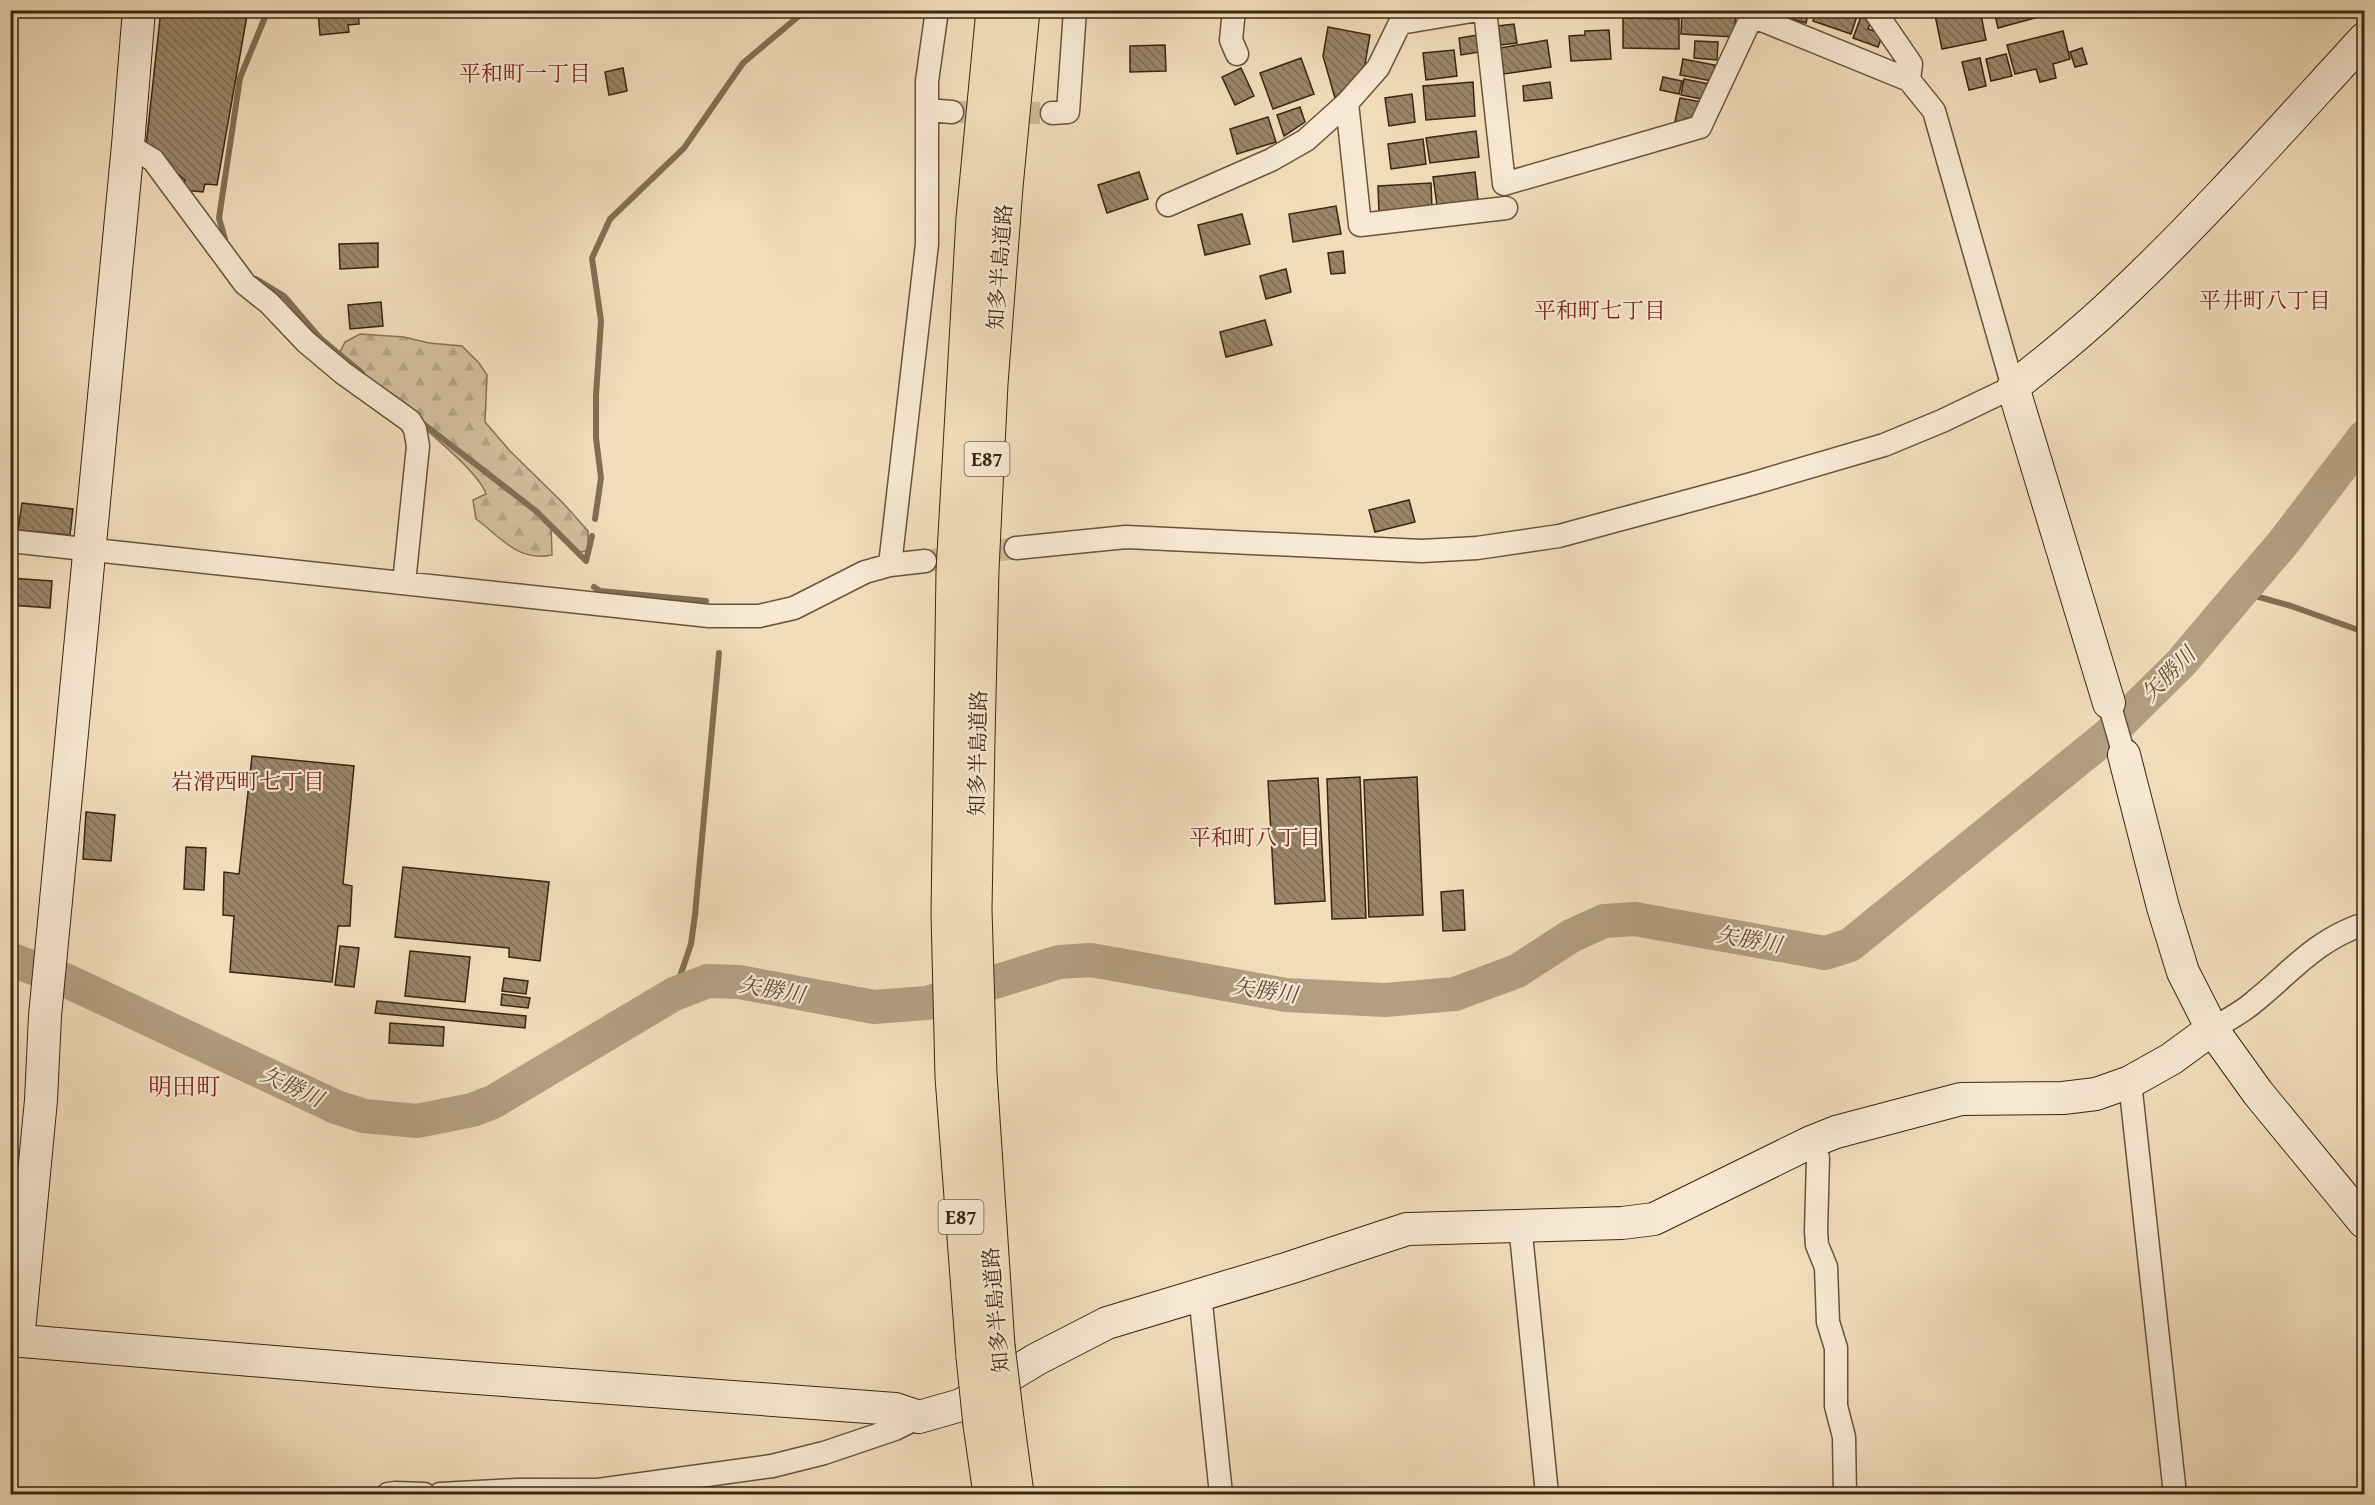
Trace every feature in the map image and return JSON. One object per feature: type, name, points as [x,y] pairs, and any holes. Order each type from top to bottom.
[{"type":"highway","points":[[973,218],[959,193],[975,10]]},
{"type":"highway","name":"知多半島道路","points":[[990,1494],[994,1422],[986,1352],[966,1076],[953,571],[973,218],[993,10]]},
{"type":"highway","name":"知多半島道路","points":[[962,912],[991,384],[1006,187],[1023,10]]},
{"type":"highway","name":"知多半島道路","points":[[994,1422],[1017,1494]]},
{"type":"street","points":[[139,10],[45,1022],[41,1100],[14,1341],[895,1409],[919,1417]]},
{"type":"street","points":[[890,565],[927,244],[927,81],[937,10]]},
{"type":"street","points":[[1053,113],[1068,112],[1075,10]]},
{"type":"street","points":[[1234,10],[1232,40],[1237,54]]},
{"type":"street","points":[[1168,205],[1271,160],[1306,140],[1347,103],[1378,68],[1400,23],[1478,10]]},
{"type":"street","points":[[1485,10],[1504,184],[1700,127],[1753,13],[1909,80],[1934,111],[2013,387],[2109,703],[2163,907],[2183,972],[2212,1029],[2258,1093],[2364,1222]]},
{"type":"street","points":[[1874,10],[1911,64],[1909,80]]},
{"type":"street","points":[[1016,548],[1126,537],[1422,551],[1477,548],[1559,536],[1884,445],[1942,422],[2013,387],[2062,348],[2175,242],[2364,39]]},
{"type":"street","points":[[1347,103],[1360,225],[1506,208]]},
{"type":"street","points":[[927,111],[952,112]]},
{"type":"street","points":[[128,145],[153,160],[245,284],[269,303],[343,373],[410,421],[415,429],[418,446],[404,583]]},
{"type":"street","points":[[10,541],[709,616],[759,616],[794,608],[865,572],[890,565],[926,561]]},
{"type":"street","points":[[440,1494],[516,1490],[598,1490],[772,1466],[854,1443],[895,1429],[919,1417],[961,1405],[1037,1359],[1107,1323],[1289,1268],[1407,1229],[1520,1224],[1622,1223],[1654,1219],[1836,1132],[1960,1099],[2063,1098],[2096,1094],[2130,1082],[2171,1059],[2212,1029],[2253,1004],[2318,946],[2364,924]]},
{"type":"street","points":[[2130,1082],[2175,1494]]},
{"type":"street","points":[[1811,1142],[1818,1158],[1815,1231],[1817,1245],[1827,1267],[1828,1322],[1836,1348],[1836,1406],[1844,1437],[1845,1494]]},
{"type":"street","points":[[1520,1224],[1547,1494]]},
{"type":"street","points":[[1200,1294],[1221,1494]]},
{"type":"street","points":[[388,1494],[424,1494]]},
{"type":"green space","points":[[360,334],[404,337],[429,343],[462,346],[487,375],[485,422],[588,531],[588,551],[580,552],[551,523],[552,555],[529,555],[510,546],[476,519],[473,500],[486,494],[479,481],[445,446],[345,365],[338,356],[345,342]]},
{"type":"building","points":[[161,10],[248,10],[217,185],[205,184],[203,192],[183,190],[185,180],[146,146]]},
{"type":"building","points":[[358,10],[359,24],[348,25],[349,32],[320,35],[318,12]]},
{"type":"building","points":[[1091,10],[1121,10],[1121,15],[1091,15]]},
{"type":"building","points":[[1573,10],[1615,10],[1615,12],[1573,14]]},
{"type":"building","points":[[1618,10],[1637,10],[1637,16],[1617,16]]},
{"type":"building","points":[[1682,10],[1736,10],[1734,37],[1681,34]]},
{"type":"building","points":[[1790,10],[1809,10],[1806,23],[1788,18]]},
{"type":"building","points":[[1817,10],[1859,10],[1851,34],[1813,21]]},
{"type":"building","points":[[1934,10],[1980,10],[1986,40],[1942,49]]},
{"type":"building","points":[[1994,10],[2064,10],[1998,28]]},
{"type":"building","points":[[1862,14],[1872,17],[1868,29],[1883,34],[1878,47],[1853,38]]},
{"type":"building","points":[[1623,18],[1679,19],[1679,49],[1623,48]]},
{"type":"building","points":[[1514,24],[1517,43],[1501,45],[1498,26]]},
{"type":"building","points":[[1328,27],[1370,35],[1364,70],[1335,98],[1323,56]]},
{"type":"building","points":[[1609,30],[1611,59],[1571,61],[1569,36],[1585,35],[1585,31]]},
{"type":"building","points":[[2063,31],[2070,59],[2053,64],[2056,78],[2040,82],[2036,69],[2015,74],[2007,45]]},
{"type":"building","points":[[1477,35],[1480,52],[1461,55],[1459,38]]},
{"type":"building","points":[[1547,40],[1551,67],[1504,74],[1500,48]]},
{"type":"building","points":[[1695,41],[1718,42],[1717,60],[1694,58]]},
{"type":"building","points":[[1165,45],[1166,71],[1130,72],[1130,46]]},
{"type":"building","points":[[2082,48],[2087,64],[2075,67],[2070,52]]},
{"type":"building","points":[[1454,50],[1457,76],[1426,80],[1423,53]]},
{"type":"building","points":[[2006,54],[2012,76],[1991,81],[1986,59]]},
{"type":"building","points":[[1301,58],[1314,94],[1273,109],[1260,73]]},
{"type":"building","points":[[1980,58],[1986,86],[1969,90],[1962,62]]},
{"type":"building","points":[[1683,59],[1715,65],[1712,81],[1680,75]]},
{"type":"building","points":[[623,68],[627,91],[609,95],[605,72]]},
{"type":"building","points":[[1241,68],[1254,96],[1235,105],[1222,77]]},
{"type":"building","points":[[1663,77],[1682,81],[1679,94],[1660,90]]},
{"type":"building","points":[[1684,79],[1710,84],[1707,100],[1681,95]]},
{"type":"building","points":[[1473,82],[1475,116],[1426,120],[1423,86]]},
{"type":"building","points":[[1550,82],[1552,98],[1524,101],[1523,86]]},
{"type":"building","points":[[1412,94],[1415,122],[1389,126],[1385,98]]},
{"type":"building","points":[[1680,98],[1702,102],[1698,121],[1686,118],[1684,128],[1674,126]]},
{"type":"building","points":[[1300,107],[1305,122],[1284,136],[1277,115]]},
{"type":"building","points":[[1268,117],[1276,142],[1237,154],[1230,129]]},
{"type":"building","points":[[1476,131],[1479,157],[1430,163],[1426,138]]},
{"type":"building","points":[[1423,139],[1426,164],[1391,169],[1388,144]]},
{"type":"building","points":[[1139,172],[1148,199],[1107,213],[1098,185]]},
{"type":"building","points":[[1475,172],[1478,200],[1437,205],[1433,177]]},
{"type":"building","points":[[1431,183],[1432,209],[1379,213],[1378,186]]},
{"type":"building","points":[[1336,206],[1341,234],[1293,242],[1289,214]]},
{"type":"building","points":[[1242,214],[1250,244],[1205,255],[1198,225]]},
{"type":"building","points":[[378,243],[378,267],[340,269],[339,244]]},
{"type":"building","points":[[1343,251],[1345,273],[1331,274],[1328,253]]},
{"type":"building","points":[[1286,269],[1291,292],[1266,299],[1260,276]]},
{"type":"building","points":[[381,302],[383,326],[350,329],[348,305]]},
{"type":"building","points":[[1265,320],[1272,345],[1226,357],[1220,332]]},
{"type":"building","points":[[1409,500],[1415,522],[1375,532],[1369,510]]},
{"type":"building","points":[[22,503],[73,509],[70,535],[18,530]]},
{"type":"building","points":[[10,578],[52,581],[50,608],[10,605]]},
{"type":"building","points":[[252,756],[354,766],[343,884],[352,886],[350,926],[338,926],[332,982],[230,972],[234,916],[223,915],[224,872],[239,874]]},
{"type":"building","points":[[1360,777],[1366,918],[1332,919],[1327,779]]},
{"type":"building","points":[[1417,777],[1423,915],[1369,917],[1364,780]]},
{"type":"building","points":[[1318,778],[1325,901],[1275,904],[1268,781]]},
{"type":"building","points":[[86,812],[115,815],[111,861],[83,859]]},
{"type":"building","points":[[186,847],[206,848],[204,890],[184,889]]},
{"type":"building","points":[[403,867],[549,882],[540,961],[509,957],[509,948],[395,937]]},
{"type":"building","points":[[1463,890],[1465,930],[1443,931],[1441,892]]},
{"type":"building","points":[[340,946],[359,948],[354,987],[335,985]]},
{"type":"building","points":[[410,951],[470,957],[465,1002],[405,996]]},
{"type":"building","points":[[504,978],[528,981],[526,994],[502,991]]},
{"type":"building","points":[[502,994],[530,998],[528,1008],[501,1005]]},
{"type":"building","points":[[377,1001],[526,1016],[525,1028],[375,1013]]},
{"type":"building","points":[[390,1023],[444,1027],[443,1046],[389,1043]]},
{"type":"waterway","points":[[225,239],[219,218],[240,78],[268,10]]},
{"type":"waterway","points":[[595,519],[601,478],[596,438],[596,395],[601,321],[592,258],[610,219],[684,148],[743,63],[806,10]]},
{"type":"waterway","points":[[256,279],[284,296],[320,338],[362,373]]},
{"type":"waterway","points":[[421,422],[536,511],[586,561]]},
{"type":"waterway","name":"矢勝川","points":[[10,959],[65,980],[336,1107],[364,1116],[417,1121],[472,1110],[493,1102],[674,994],[708,981],[739,982],[874,1007],[927,1003],[1059,962],[1091,960],[1286,995],[1385,1000],[1455,994],[1517,971],[1571,936],[1604,921],[1635,919],[1825,953],[1850,945],[2107,736],[2181,663],[2283,543],[2364,437]]},
{"type":"waterway","points":[[586,561],[592,536]]},
{"type":"waterway","points":[[594,587],[600,591],[706,601]]},
{"type":"waterway","points":[[2241,592],[2291,606],[2364,632]]},
{"type":"waterway","points":[[674,994],[691,944],[695,915],[719,653]]},
{"type":"tunnel","points":[[952,112],[1052,113]]},
{"type":"tunnel","points":[[925,561],[1016,548]]},
{"type":"district","name":"平和町一丁目","points":[[525,73]]},
{"type":"district","name":"平井町八丁目","points":[[2265,300]]},
{"type":"district","name":"平和町七丁目","points":[[1600,310]]},
{"type":"district","name":"岩滑西町七丁目","points":[[248,781]]},
{"type":"district","name":"平和町八丁目","points":[[1255,837]]},
{"type":"district","name":"明田町","points":[[184,1087]]}]
